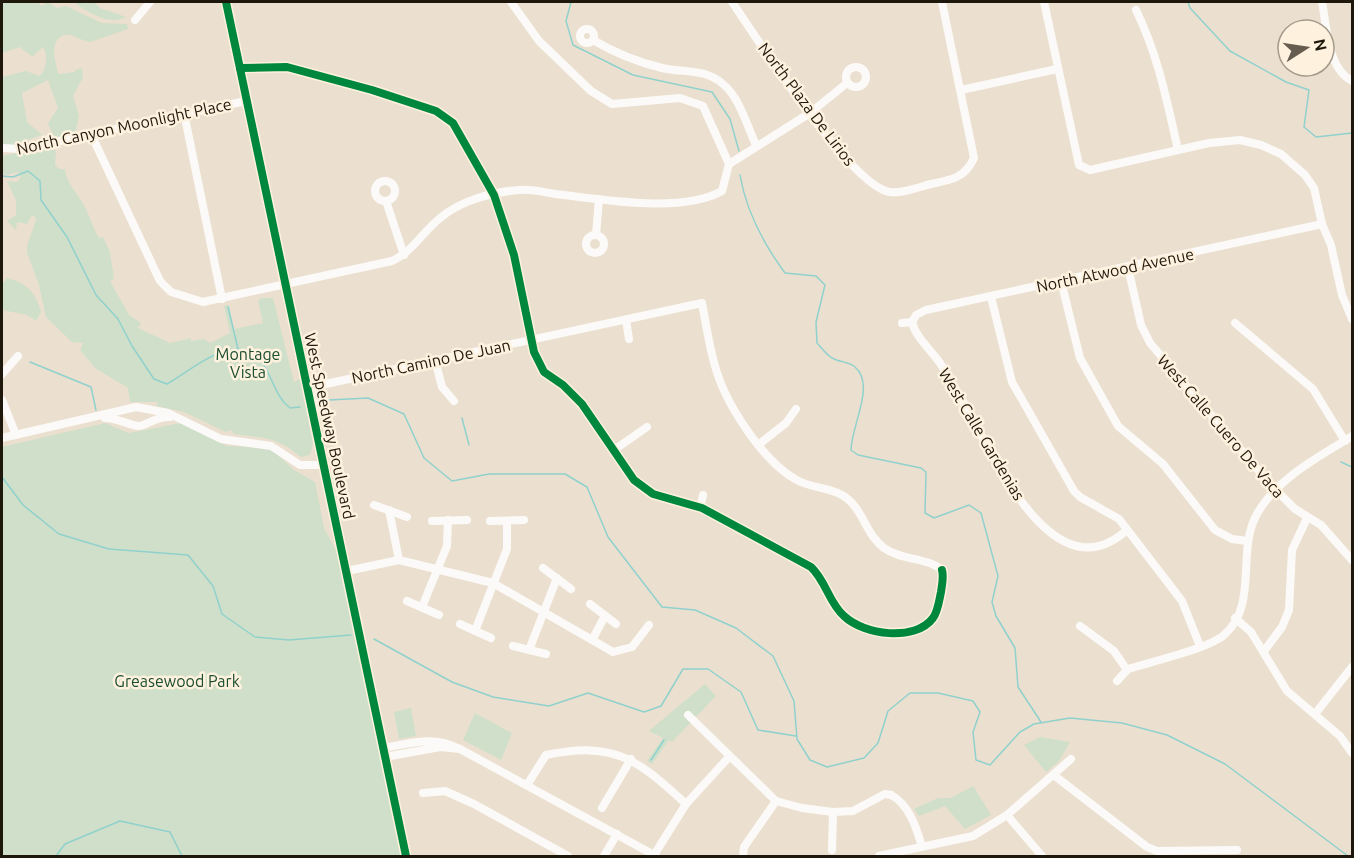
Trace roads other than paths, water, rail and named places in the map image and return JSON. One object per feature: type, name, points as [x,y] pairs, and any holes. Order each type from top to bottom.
[{"type":"main road","name":"West Speedway Boulevard","points":[[226,2],[406,856]]},
{"type":"street","points":[[135,20],[150,2]]},
{"type":"street","name":"North Plaza De Lirios","points":[[732,2],[810,113],[853,167],[878,188],[891,192],[954,180],[968,171],[974,158],[942,2]]},
{"type":"street","points":[[1044,2],[1076,156],[1082,169],[1094,170],[1209,143],[1240,140],[1261,145],[1281,154],[1296,165],[1314,188],[1322,224],[1331,244],[1342,295],[1353,319]]},
{"type":"street","points":[[1322,2],[1335,63],[1346,78],[1353,81]]},
{"type":"street","points":[[91,134],[160,282],[171,292],[202,302],[286,286],[392,261],[404,255],[438,219],[454,207],[494,195],[520,190],[638,203],[707,199],[722,191],[729,164],[703,106],[694,100],[680,98],[612,104],[591,92],[539,41],[515,4]]},
{"type":"street","points":[[1136,10],[1151,42],[1161,72],[1178,150]]},
{"type":"street","points":[[593,40],[618,55],[665,69],[691,69],[708,75],[724,85],[736,101],[756,145]]},
{"type":"street","points":[[240,68],[287,67],[372,90],[436,111],[453,123],[494,195],[514,255],[531,340],[544,372],[574,396],[634,480],[653,494],[700,508],[811,567],[822,578],[832,600],[844,616],[859,625],[884,632],[910,633],[933,618],[939,606],[944,568],[902,558],[882,547],[869,532],[858,509],[842,495],[796,481],[776,467],[758,445],[786,423],[796,409]]},
{"type":"street","points":[[961,90],[1057,69]]},
{"type":"street","points":[[729,164],[810,113],[847,83]]},
{"type":"street","name":"North Canyon Moonlight Place","points":[[2,148],[22,149],[246,100]]},
{"type":"street","points":[[184,113],[222,298]]},
{"type":"street","points":[[596,235],[599,199]]},
{"type":"street","points":[[386,201],[404,255]]},
{"type":"street","name":"North Atwood Avenue","points":[[912,322],[916,315],[926,310],[1322,224]]},
{"type":"street","name":"West Calle Cuero De Vaca","points":[[1128,267],[1141,325],[1150,343],[1275,489],[1307,518],[1321,525],[1353,560]]},
{"type":"street","points":[[1061,281],[1076,348],[1118,426],[1163,464],[1215,530],[1232,539],[1247,541]]},
{"type":"street","points":[[990,297],[1012,382],[1056,460],[1080,497],[1112,513],[1182,601],[1200,646]]},
{"type":"street","name":"North Camino De Juan","points":[[307,387],[702,303],[715,367],[724,392],[758,445]]},
{"type":"street","points":[[626,320],[629,339]]},
{"type":"street","points":[[902,322],[912,322]]},
{"type":"street","name":"West Calle Gardenias","points":[[912,322],[962,400],[1006,481],[1042,525],[1062,540],[1092,548],[1110,543],[1127,530]]},
{"type":"street","points":[[1235,323],[1313,389],[1345,441]]},
{"type":"street","points":[[2,374],[18,357]]},
{"type":"street","points":[[435,360],[442,387],[454,401]]},
{"type":"street","points":[[314,416],[319,390],[323,384]]},
{"type":"street","points":[[2,400],[16,435]]},
{"type":"street","points":[[2,438],[136,407],[183,418],[221,439],[271,446],[300,465],[325,465]]},
{"type":"street","points":[[133,424],[132,414],[136,407]]},
{"type":"street","points":[[94,417],[115,418],[144,426],[152,419],[183,418]]},
{"type":"street","points":[[614,450],[647,427]]},
{"type":"street","points":[[1117,681],[1127,670],[1224,636],[1236,618],[1244,596],[1247,541],[1256,514],[1275,489],[1298,471],[1353,436]]},
{"type":"street","points":[[700,508],[704,495]]},
{"type":"street","points":[[374,505],[407,517]]},
{"type":"street","points":[[389,510],[399,560]]},
{"type":"street","points":[[1264,651],[1282,627],[1289,610],[1292,550],[1307,518]]},
{"type":"street","points":[[432,520],[467,520]]},
{"type":"street","points":[[422,607],[447,546],[448,520]]},
{"type":"street","points":[[490,521],[524,520]]},
{"type":"street","points":[[475,631],[507,549],[507,521]]},
{"type":"street","points":[[347,571],[399,560],[436,571],[493,583],[613,652],[625,651],[632,647],[649,625]]},
{"type":"street","points":[[543,568],[571,589]]},
{"type":"street","points":[[529,650],[557,578]]},
{"type":"street","points":[[407,601],[439,615]]},
{"type":"street","points":[[590,604],[616,624]]},
{"type":"street","points":[[592,640],[605,616]]},
{"type":"street","points":[[1236,618],[1251,632],[1287,691],[1340,736],[1353,753]]},
{"type":"street","points":[[460,624],[491,638]]},
{"type":"street","points":[[1080,626],[1114,651],[1127,670]]},
{"type":"street","points":[[513,646],[546,654]]},
{"type":"street","points":[[1315,714],[1353,668]]},
{"type":"street","points":[[688,715],[776,801],[802,808],[833,812],[853,811],[892,792],[914,822],[922,847]]},
{"type":"street","points":[[384,752],[440,747],[460,749],[655,856],[686,804],[729,757]]},
{"type":"street","points":[[527,785],[546,754],[574,750],[610,751],[631,759],[655,775],[686,804]]},
{"type":"street","points":[[602,808],[631,759]]},
{"type":"street","points":[[879,856],[972,836],[1007,815],[1055,776],[1071,759]]},
{"type":"street","points":[[1055,776],[1157,854],[1237,850]]},
{"type":"street","points":[[423,793],[445,791],[474,804],[568,856]]},
{"type":"street","points":[[743,856],[744,847],[776,801]]},
{"type":"street","points":[[832,850],[833,812]]},
{"type":"street","points":[[1007,815],[1042,856]]},
{"type":"street","points":[[604,856],[617,834]]},
{"type":"waterway","points":[[571,2],[566,21],[573,45],[633,75],[712,92],[730,119],[739,151]]},
{"type":"waterway","points":[[1188,2],[1190,8],[1230,51],[1286,82],[1309,90],[1304,127],[1316,137],[1352,133]]},
{"type":"waterway","points":[[2,176],[13,177],[28,171],[40,181],[41,200],[67,237],[96,295],[118,319],[132,346],[154,379],[167,384],[204,360],[232,350],[244,350],[256,356],[286,404],[290,408],[300,407]]},
{"type":"waterway","points":[[740,175],[746,201],[756,226],[785,273],[816,276],[825,285],[816,322],[817,343],[831,358],[855,367],[861,375],[863,384],[863,395],[851,450],[858,455],[921,468],[926,472],[925,513],[934,518],[969,505],[981,513],[998,576],[992,602],[996,616],[1015,648],[1018,687],[1041,722]]},
{"type":"waterway","points":[[228,307],[238,349]]},
{"type":"waterway","points":[[30,362],[91,387],[96,410]]},
{"type":"waterway","points":[[329,400],[368,398],[404,414],[424,458],[452,481],[489,474],[565,474],[587,487],[608,537],[662,607],[695,610],[736,628],[773,656],[794,701],[797,739],[810,760],[827,767],[864,758],[878,743],[888,711],[910,693],[938,693],[973,701],[980,712],[973,732],[976,760],[990,765],[1020,732],[1034,724],[1070,718],[1122,723],[1167,735],[1225,764],[1348,856]]},
{"type":"waterway","points":[[462,418],[469,445]]},
{"type":"waterway","points":[[1341,462],[1352,467]]},
{"type":"waterway","points":[[2,477],[23,505],[59,534],[109,549],[188,555],[213,586],[222,614],[255,637],[289,640],[351,635]]},
{"type":"waterway","points":[[374,639],[452,682],[493,697],[549,706],[588,693],[644,712],[661,706],[683,669],[708,669],[741,692],[758,730],[796,736]]},
{"type":"waterway","points":[[651,760],[664,740]]},
{"type":"waterway","points":[[56,856],[65,844],[120,821],[170,832],[182,856]]},
{"type":"park label","name":"Montage Vista","points":[[248,363]]},
{"type":"park label","name":"Greasewood Park","points":[[177,681]]}]
